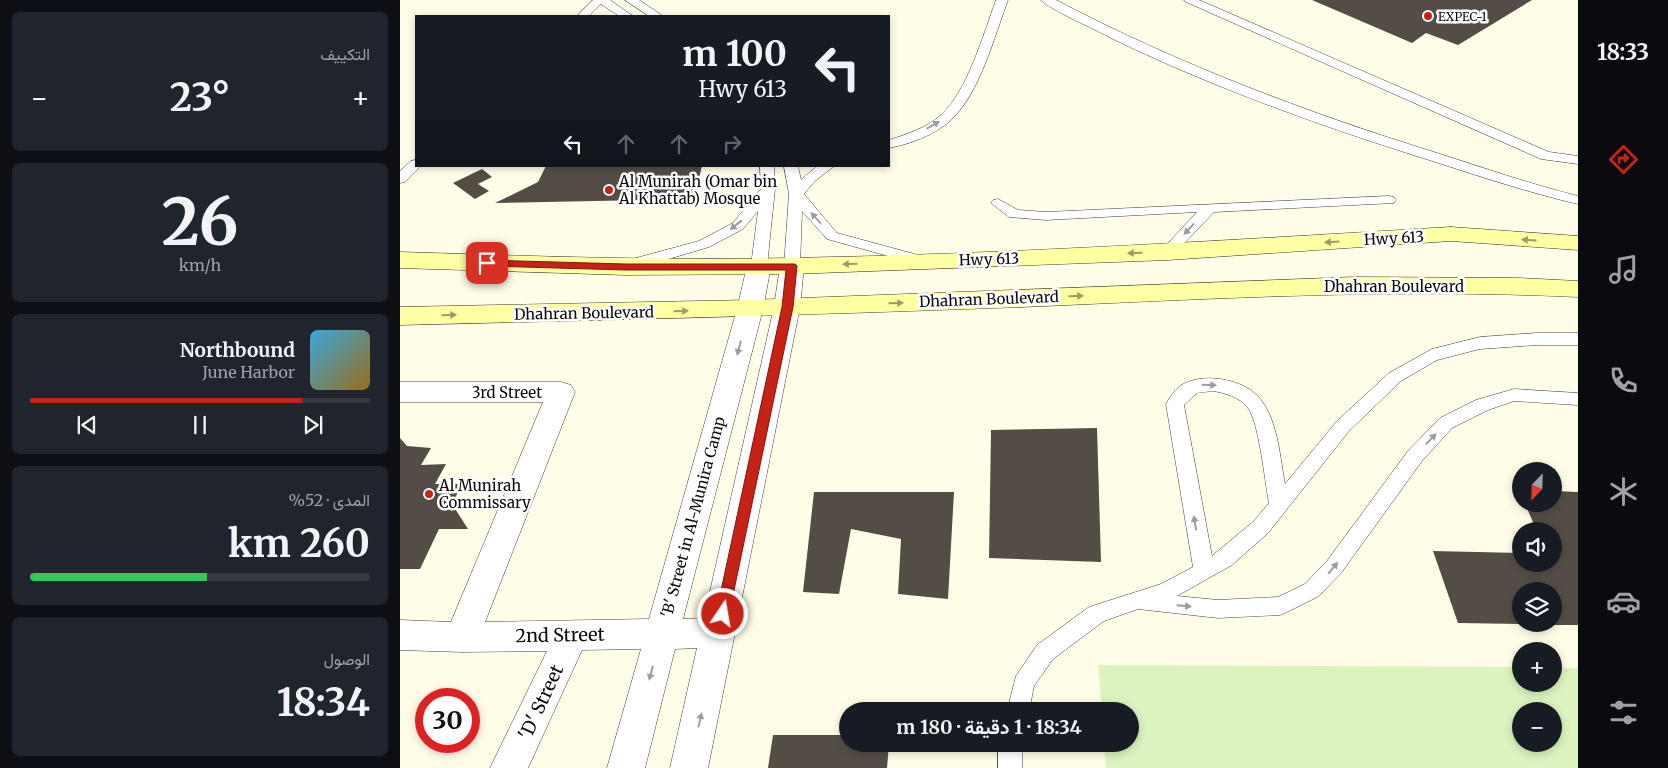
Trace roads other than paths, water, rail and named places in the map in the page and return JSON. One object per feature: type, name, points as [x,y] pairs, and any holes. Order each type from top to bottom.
[{"type":"main road","name":"Hwy 613","points":[[403,258],[626,267],[792,266],[1168,252],[1451,234],[1578,243]]},
{"type":"main road","name":"Dhahran Boulevard","points":[[400,316],[750,309],[1355,285],[1519,286],[1578,290]]},
{"type":"street","name":"'B' Street in Al-Munira Camp","points":[[626,768],[750,309],[759,266]]},
{"type":"street","points":[[689,768],[787,307],[792,266]]},
{"type":"street","name":"3rd Street","points":[[400,392],[561,392],[462,636]]},
{"type":"street","name":"2nd Street","points":[[400,635],[719,633]]},
{"type":"street","name":"'D' Street","points":[[509,768],[572,635]]},
{"type":"lane","points":[[584,15],[599,0]]},
{"type":"lane","points":[[604,0],[607,4],[625,15]]},
{"type":"lane","points":[[631,0],[655,15]]},
{"type":"lane","points":[[890,144],[916,135],[947,117],[961,102],[1002,0]]},
{"type":"lane","points":[[1047,0],[1100,30],[1216,80],[1303,114],[1397,146],[1578,200]]},
{"type":"lane","points":[[1190,0],[1546,156],[1578,160]]},
{"type":"lane","points":[[400,179],[415,165]]},
{"type":"lane","points":[[759,266],[768,188],[767,167]]},
{"type":"lane","points":[[792,167],[796,194],[792,266]]},
{"type":"lane","points":[[796,194],[810,178],[826,167]]},
{"type":"lane","points":[[626,267],[704,244],[738,226],[768,188]]},
{"type":"lane","points":[[796,194],[832,236],[924,261]]},
{"type":"lane","points":[[998,203],[1014,214],[1046,216],[1389,200]]},
{"type":"lane","points":[[1168,252],[1210,207]]},
{"type":"lane","points":[[1519,286],[1578,294]]},
{"type":"lane","points":[[1020,702],[1024,684],[1045,652],[1097,614],[1168,591],[1225,558],[1261,527],[1343,426],[1395,377],[1432,356],[1480,343],[1537,338],[1578,339]]},
{"type":"lane","points":[[1204,571],[1175,404],[1182,392],[1201,384],[1221,386],[1242,393],[1255,404],[1262,422],[1279,505]]},
{"type":"lane","points":[[1135,602],[1218,609],[1280,606],[1312,590],[1334,567],[1415,456],[1446,423],[1482,406],[1514,395],[1578,398]]},
{"type":"lane","points":[[1010,752],[1010,768]]},
{"type":"place","name":"EXPEC-1","points":[[1428,16]]},
{"type":"place","name":"Al Munirah (Omar bin Al Khattab) Mosque","points":[[609,190]]},
{"type":"place","name":"Al Munirah Commissary","points":[[429,494]]}]
